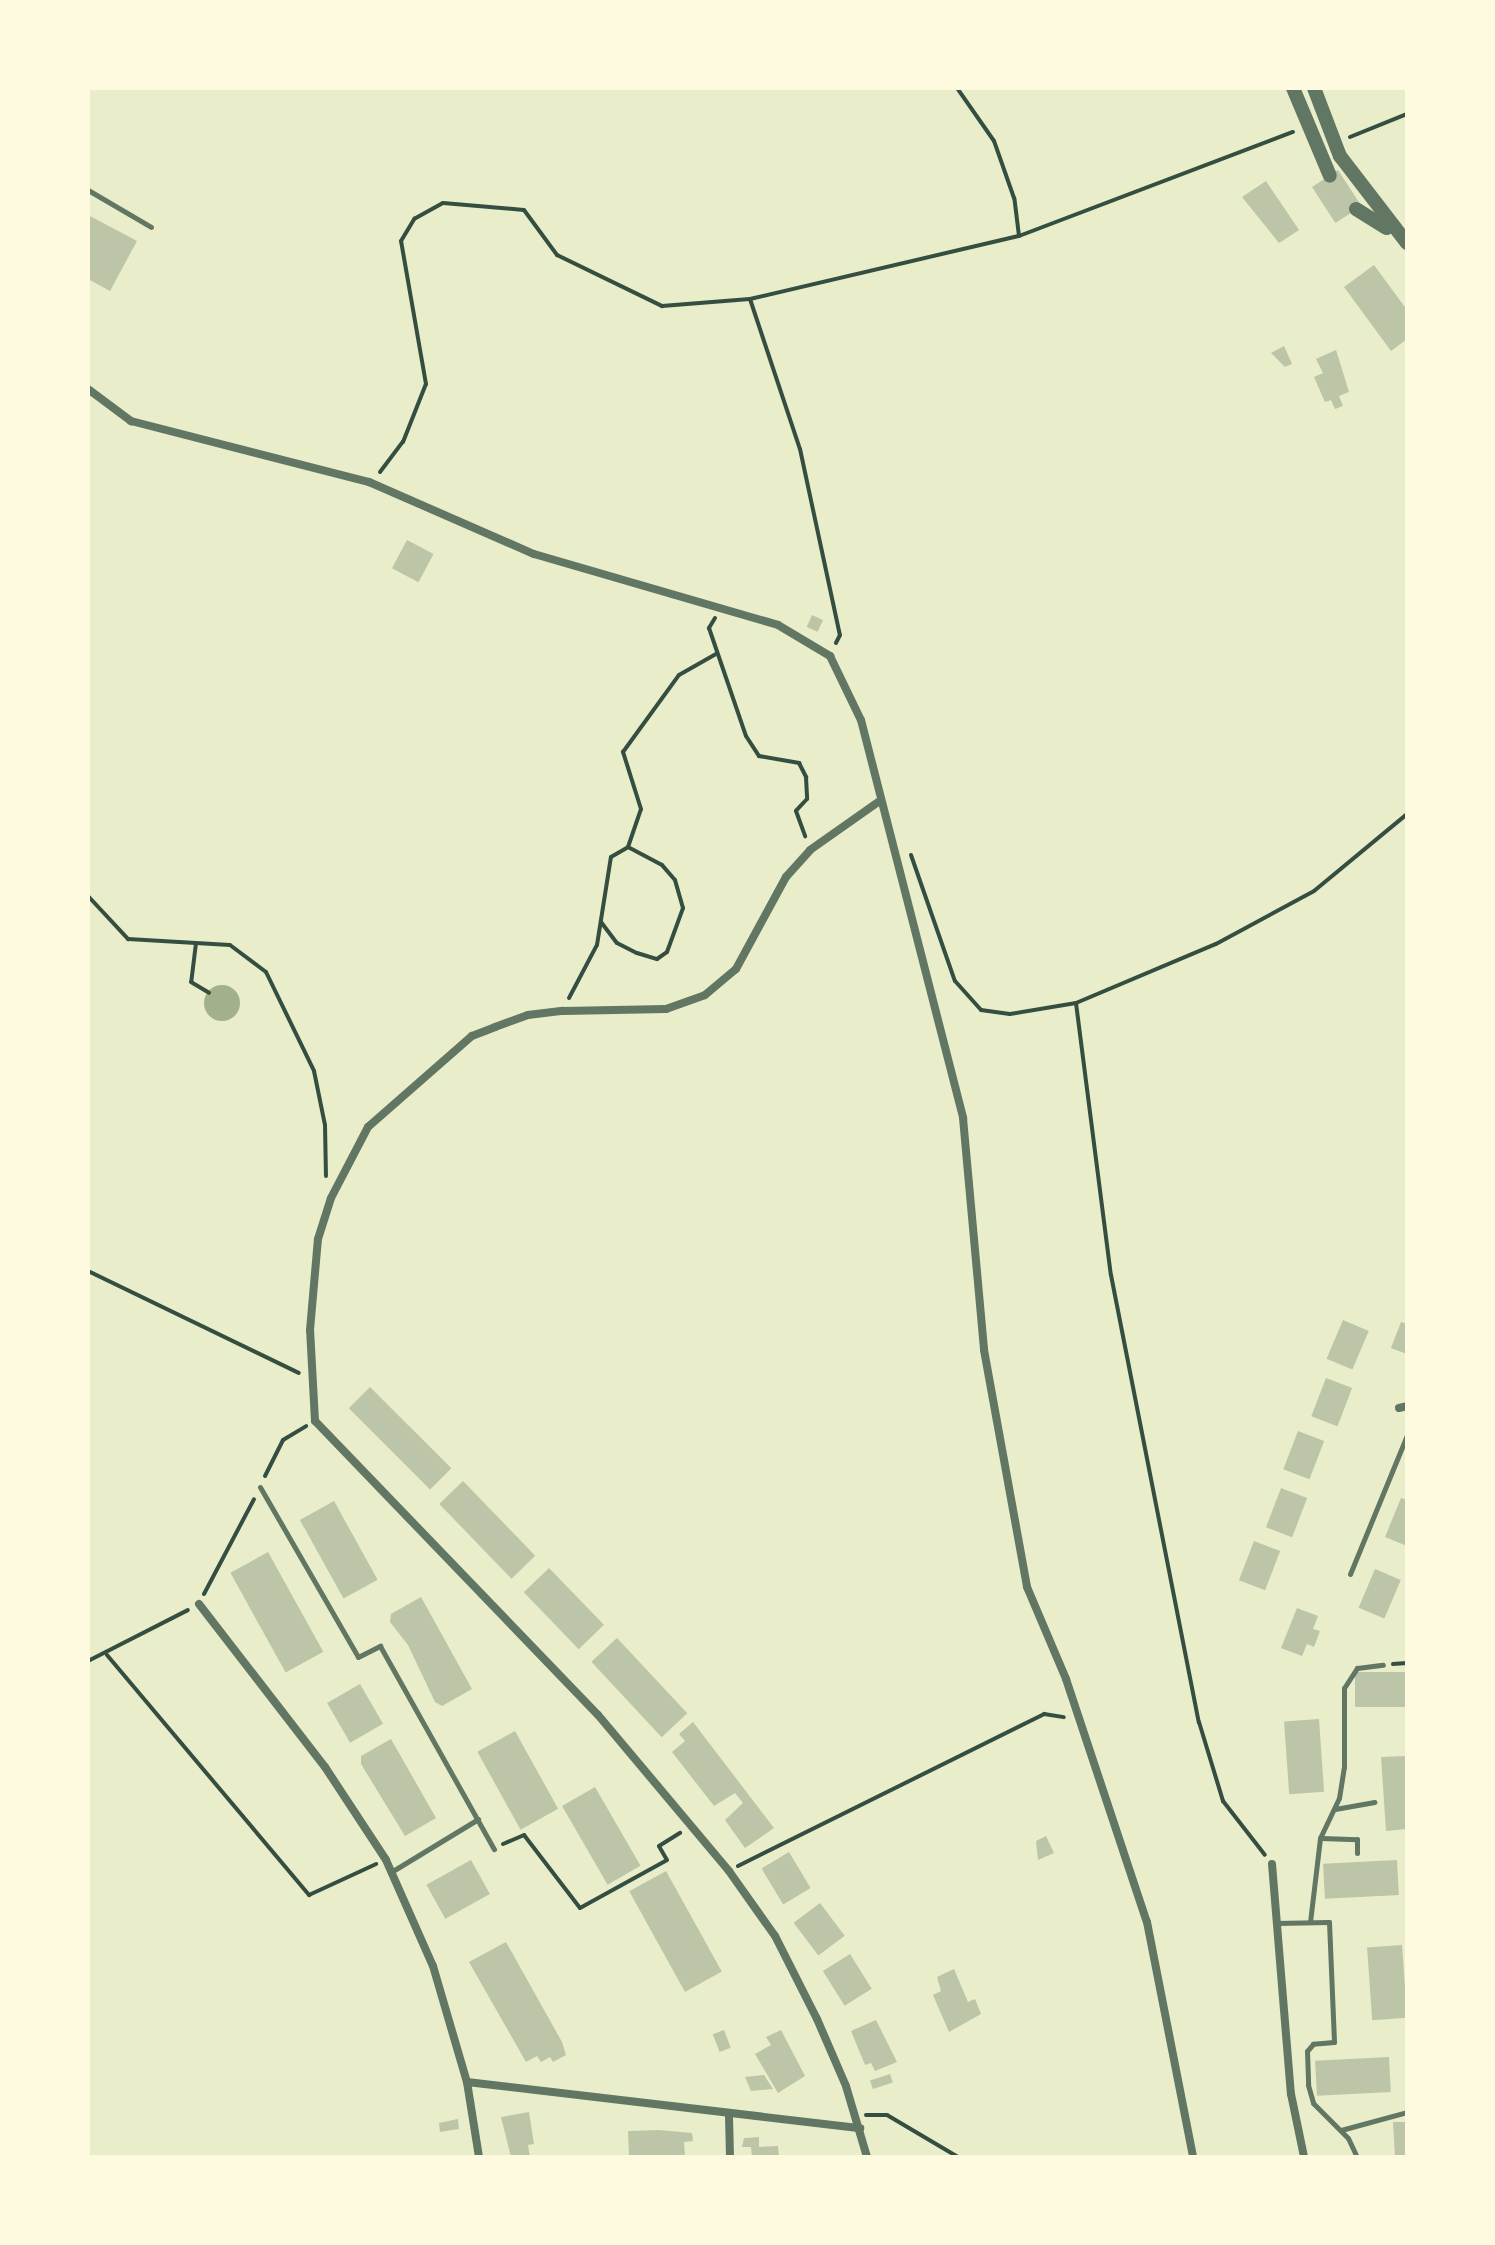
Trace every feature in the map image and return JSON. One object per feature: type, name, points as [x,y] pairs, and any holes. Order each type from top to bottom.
[{"type":"street","points":[[1293,88],[1330,176]]},
{"type":"street","points":[[1314,88],[1334,141],[1362,189],[1407,242]]},
{"type":"street","points":[[1356,209],[1407,242]]},
{"type":"street","points":[[88,389],[131,421],[369,482],[534,554],[778,625],[830,656],[861,720],[878,802],[963,1118],[984,1350],[1027,1587],[1066,1679],[1147,1922],[1193,2157]]},
{"type":"street","points":[[867,2157],[855,2114],[817,2019],[775,1936],[729,1871],[598,1715],[315,1421],[312,1380],[313,1275],[331,1198],[368,1127],[472,1036],[528,1015],[563,1011],[666,1009],[705,995],[736,969],[786,877],[810,850],[878,802]]},
{"type":"street","points":[[199,1604],[325,1767],[386,1860],[433,1966],[467,2082],[479,2157]]},
{"type":"street","points":[[1272,1864],[1291,2094],[1304,2157]]},
{"type":"street","points":[[467,2082],[729,2116],[860,2128]]},
{"type":"street","points":[[729,2116],[730,2157]]},
{"type":"lane","points":[[1312,128],[1330,124]]},
{"type":"lane","points":[[88,190],[151,227]]},
{"type":"lane","points":[[1350,1574],[1407,1435]]},
{"type":"lane","points":[[260,1487],[358,1657],[380,1646],[494,1849]]},
{"type":"lane","points":[[1310,1922],[1320,1838],[1334,1809],[1344,1767],[1344,1688],[1357,1668],[1383,1665]]},
{"type":"lane","points":[[1334,1809],[1374,1802]]},
{"type":"lane","points":[[391,1872],[478,1819]]},
{"type":"lane","points":[[1320,1838],[1357,1839],[1357,1853]]},
{"type":"lane","points":[[1276,1923],[1329,1922],[1334,2042],[1313,2044],[1307,2051],[1308,2085],[1313,2103],[1340,2130],[1357,2157]]},
{"type":"lane","points":[[1340,2130],[1407,2112]]},
{"type":"path","points":[[957,88],[994,141],[1014,198],[1019,236]]},
{"type":"path","points":[[1334,141],[1407,114]]},
{"type":"path","points":[[369,482],[403,442],[426,384],[401,241],[414,219],[443,203],[524,210],[557,255],[662,306],[750,299],[1019,236],[1312,128]]},
{"type":"path","points":[[750,299],[800,449],[840,635],[830,656]]},
{"type":"path","points":[[717,606],[718,615],[709,628],[716,654],[759,756],[799,763],[806,777],[807,799],[796,811],[810,850]]},
{"type":"path","points":[[563,1011],[597,945],[611,857],[628,847],[641,809],[623,752],[679,675],[716,654]]},
{"type":"path","points":[[908,848],[955,981],[968,999],[996,1014],[1076,1003],[1216,944],[1314,891],[1407,814]]},
{"type":"path","points":[[601,922],[617,943],[637,953],[657,959],[667,952],[683,908],[675,880],[662,865],[628,847]]},
{"type":"path","points":[[88,896],[128,939],[230,945],[250,956],[286,1005],[314,1071],[331,1198]]},
{"type":"path","points":[[196,943],[191,982],[209,993]]},
{"type":"path","points":[[1076,1003],[1111,1275],[1199,1722],[1223,1801],[1272,1864]]},
{"type":"path","points":[[88,1271],[312,1380]]},
{"type":"path","points":[[88,1661],[107,1655],[199,1604],[283,1440],[315,1421]]},
{"type":"path","points":[[107,1655],[309,1895],[386,1860]]},
{"type":"path","points":[[729,1871],[1044,1714],[1063,1716],[1070,1727]]},
{"type":"path","points":[[494,1849],[524,1835],[580,1908],[667,1860],[659,1846],[691,1827]]},
{"type":"path","points":[[855,2114],[887,2115],[958,2157]]},
{"type":"shaded area","points":[[222,985],[234,991],[240,1003],[234,1015],[222,1021],[210,1015],[204,1003],[210,991]]},
{"type":"building","points":[[1338,170],[1361,206],[1335,223],[1312,187]]},
{"type":"building","points":[[1266,181],[1299,230],[1279,243],[1242,197]]},
{"type":"building","points":[[88,215],[137,241],[110,291],[88,279]]},
{"type":"building","points":[[1374,265],[1407,310],[1407,339],[1391,351],[1344,287]]},
{"type":"building","points":[[1284,346],[1292,364],[1285,367],[1271,353]]},
{"type":"building","points":[[1336,350],[1349,392],[1339,396],[1343,406],[1335,409],[1331,400],[1325,402],[1314,377],[1323,373],[1316,359]]},
{"type":"building","points":[[407,540],[433,554],[418,582],[392,568]]},
{"type":"building","points":[[812,615],[823,620],[818,632],[807,627]]},
{"type":"building","points":[[1343,1320],[1369,1331],[1352,1370],[1327,1359]]},
{"type":"building","points":[[1401,1322],[1407,1324],[1407,1354],[1391,1348]]},
{"type":"building","points":[[1326,1378],[1352,1388],[1337,1426],[1311,1416]]},
{"type":"building","points":[[370,1387],[451,1468],[430,1490],[349,1408]]},
{"type":"building","points":[[1298,1431],[1324,1441],[1309,1479],[1283,1469]]},
{"type":"building","points":[[463,1481],[535,1556],[512,1579],[439,1504]]},
{"type":"building","points":[[1281,1488],[1307,1498],[1292,1537],[1266,1527]]},
{"type":"building","points":[[1401,1498],[1407,1500],[1407,1546],[1385,1537]]},
{"type":"building","points":[[334,1501],[378,1580],[344,1599],[300,1520]]},
{"type":"building","points":[[1254,1541],[1280,1551],[1265,1590],[1239,1580]]},
{"type":"building","points":[[268,1552],[323,1652],[286,1673],[230,1573]]},
{"type":"building","points":[[549,1568],[604,1625],[579,1649],[524,1592]]},
{"type":"building","points":[[1375,1569],[1401,1580],[1384,1619],[1359,1608]]},
{"type":"building","points":[[421,1597],[472,1689],[442,1706],[435,1702],[408,1645],[390,1622],[391,1614]]},
{"type":"building","points":[[1297,1608],[1318,1616],[1313,1629],[1320,1631],[1314,1647],[1307,1644],[1302,1656],[1281,1648]]},
{"type":"building","points":[[617,1638],[687,1713],[662,1737],[591,1662]]},
{"type":"building","points":[[1355,1672],[1407,1672],[1407,1707],[1355,1707]]},
{"type":"building","points":[[360,1684],[383,1724],[350,1743],[327,1703]]},
{"type":"building","points":[[1319,1719],[1324,1792],[1289,1794],[1284,1721]]},
{"type":"building","points":[[693,1722],[774,1828],[745,1848],[725,1820],[743,1803],[735,1793],[714,1806],[672,1752],[685,1741],[679,1734]]},
{"type":"building","points":[[515,1731],[558,1809],[521,1830],[477,1752]]},
{"type":"building","points":[[391,1739],[436,1818],[405,1836],[361,1764],[361,1756]]},
{"type":"building","points":[[1407,1756],[1407,1829],[1386,1831],[1381,1757]]},
{"type":"building","points":[[595,1787],[640,1866],[608,1885],[562,1806]]},
{"type":"building","points":[[1046,1836],[1054,1853],[1038,1860],[1036,1841]]},
{"type":"building","points":[[789,1852],[811,1888],[783,1904],[762,1868]]},
{"type":"building","points":[[471,1860],[490,1894],[445,1919],[426,1885]]},
{"type":"building","points":[[1397,1860],[1399,1895],[1325,1899],[1323,1864]]},
{"type":"building","points":[[666,1871],[722,1972],[685,1992],[629,1891]]},
{"type":"building","points":[[820,1903],[845,1936],[818,1956],[794,1923]]},
{"type":"building","points":[[506,1942],[562,2042],[566,2055],[553,2062],[550,2057],[541,2062],[537,2056],[526,2062],[469,1962]]},
{"type":"building","points":[[1402,1945],[1407,2018],[1372,2020],[1367,1947]]},
{"type":"building","points":[[850,1954],[872,1989],[845,2006],[823,1971]]},
{"type":"building","points":[[954,1969],[968,2002],[975,1999],[981,2014],[949,2032],[933,1995],[941,1991],[937,1977]]},
{"type":"building","points":[[876,2020],[897,2062],[875,2071],[871,2063],[865,2065],[851,2031]]},
{"type":"building","points":[[724,2030],[731,2048],[720,2052],[713,2034]]},
{"type":"building","points":[[781,2030],[805,2076],[778,2093],[755,2054],[771,2045],[766,2037]]},
{"type":"building","points":[[1389,2057],[1391,2092],[1317,2096],[1315,2061]]},
{"type":"building","points":[[890,2074],[893,2083],[873,2089],[870,2080]]},
{"type":"building","points":[[764,2075],[773,2089],[751,2091],[745,2077]]},
{"type":"building","points":[[529,2112],[534,2144],[528,2145],[530,2157],[511,2157],[501,2117]]},
{"type":"building","points":[[458,2119],[459,2129],[440,2132],[439,2123]]},
{"type":"building","points":[[1393,2122],[1407,2122],[1407,2157],[1395,2157]]},
{"type":"building","points":[[628,2131],[692,2133],[693,2141],[684,2142],[685,2157],[629,2157]]},
{"type":"building","points":[[759,2137],[759,2147],[778,2146],[779,2157],[752,2157],[751,2147],[742,2147],[744,2138]]}]
